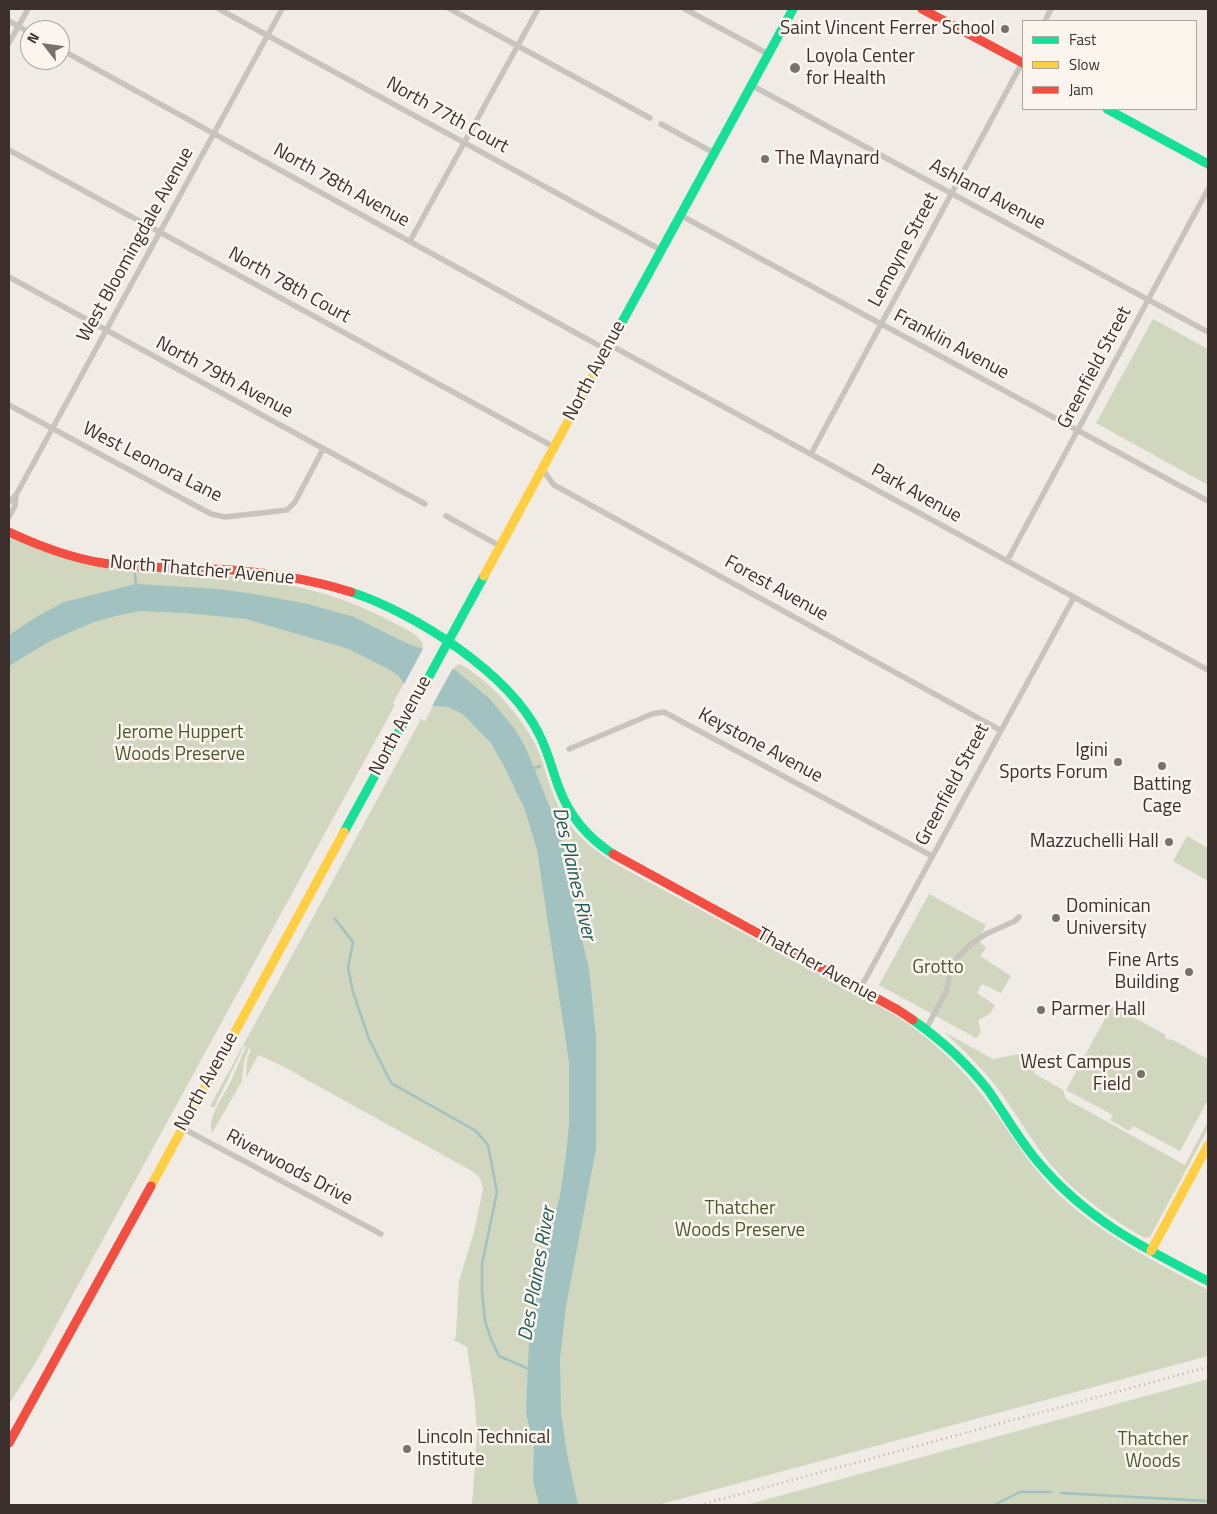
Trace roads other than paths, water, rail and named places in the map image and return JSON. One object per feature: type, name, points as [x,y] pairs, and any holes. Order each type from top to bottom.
[{"type":"street","points":[[9,44],[28,9]]},
{"type":"street","name":"North 77th Court","points":[[219,9],[661,250]]},
{"type":"street","name":"West Bloomingdale Avenue","points":[[9,502],[16,495],[282,9]]},
{"type":"street","points":[[450,9],[650,118]]},
{"type":"street","points":[[410,241],[538,9]]},
{"type":"street","points":[[685,9],[768,54]]},
{"type":"street","name":"North Avenue","points":[[9,1443],[792,9]]},
{"type":"street","points":[[922,9],[1022,61]]},
{"type":"street","points":[[1045,20],[1051,9]]},
{"type":"street","points":[[9,21],[18,26]]},
{"type":"street","name":"North 78th Avenue","points":[[70,55],[608,347]]},
{"type":"street","name":"Lemoyne Street","points":[[811,454],[1022,64]]},
{"type":"street","name":"Ashland Avenue","points":[[751,85],[1208,332]]},
{"type":"street","points":[[1109,110],[1208,164]]},
{"type":"street","points":[[661,124],[714,153]]},
{"type":"street","name":"North 78th Court","points":[[9,150],[554,447]]},
{"type":"street","name":"Greenfield Street","points":[[1007,560],[1208,189]]},
{"type":"street","name":"Franklin Avenue","points":[[680,215],[1208,501]]},
{"type":"street","name":"North 79th Avenue","points":[[9,277],[424,504]]},
{"type":"street","name":"Park Avenue","points":[[608,347],[811,454],[1208,670]]},
{"type":"street","points":[[9,404],[53,428]]},
{"type":"street","name":"West Leonora Lane","points":[[53,428],[211,514],[225,517],[288,510],[295,502],[323,448]]},
{"type":"street","name":"Forest Avenue","points":[[542,469],[554,485],[1000,730]]},
{"type":"street","name":"West Bloomingdale Avenue","points":[[9,517],[16,495]]},
{"type":"street","points":[[446,516],[500,546]]},
{"type":"street","name":"North Thatcher Avenue","points":[[9,532],[32,543],[101,563],[138,567],[250,572],[311,581],[361,596],[394,610],[446,642]]},
{"type":"street","name":"Greenfield Street","points":[[860,989],[1074,596]]},
{"type":"street","name":"Thatcher Avenue","points":[[446,642],[493,676],[527,714],[546,748],[564,800],[589,837],[612,854],[898,1010],[926,1029],[949,1048],[973,1072],[996,1101],[1030,1152],[1072,1198],[1115,1231],[1208,1281]]},
{"type":"street","name":"Keystone Avenue","points":[[569,749],[652,714],[664,712],[932,856]]},
{"type":"street","points":[[926,1029],[946,992],[951,969],[957,958],[970,945],[986,934],[1015,921],[1019,917]]},
{"type":"street","name":"Riverwoods Drive","points":[[182,1128],[381,1234]]},
{"type":"street","points":[[1150,1251],[1208,1145]]},
{"type":"water","points":[[136,584],[218,589],[254,594],[308,604],[354,617],[406,643],[423,649],[455,670],[489,698],[514,728],[525,746],[561,834],[589,969],[596,1037],[596,1149],[566,1306],[560,1359],[561,1412],[567,1454],[578,1505],[539,1505],[533,1480],[534,1446],[526,1413],[529,1342],[537,1291],[560,1196],[566,1155],[569,1125],[569,1062],[537,850],[525,810],[504,766],[491,743],[464,715],[449,707],[433,706],[404,684],[399,676],[390,670],[349,649],[246,619],[140,611],[94,622],[50,641],[9,666],[9,635],[38,616],[64,602]]},
{"type":"waterway","points":[[135,574],[136,588]]},
{"type":"waterway","points":[[532,769],[540,766]]},
{"type":"waterway","points":[[335,919],[353,942],[348,968],[353,992],[369,1039],[391,1083],[476,1131],[488,1145],[497,1192],[482,1264],[485,1321],[499,1356],[529,1369]]},
{"type":"waterway","points":[[994,1505],[1020,1492],[1051,1492]]},
{"type":"waterway","points":[[1061,1493],[1208,1501]]},
{"type":"railway","points":[[700,1505],[1208,1367]]},
{"type":"place","name":"Saint Vincent Ferrer School","points":[[1005,29]]},
{"type":"place","name":"Loyola Center for Health","points":[[795,68]]},
{"type":"place","name":"The Maynard","points":[[765,159]]},
{"type":"place","name":"Igini Sports Forum","points":[[1118,762]]},
{"type":"place","name":"Batting Cage","points":[[1162,766]]},
{"type":"place","name":"Mazzuchelli Hall","points":[[1169,842]]},
{"type":"place","name":"Dominican University","points":[[1056,918]]},
{"type":"place","name":"Fine Arts Building","points":[[1189,972]]},
{"type":"place","name":"Parmer Hall","points":[[1041,1010]]},
{"type":"place","name":"West Campus Field","points":[[1141,1074]]},
{"type":"place","name":"Lincoln Technical Institute","points":[[407,1449]]},
{"type":"park label","name":"Jerome Huppert Woods Preserve","points":[[180,744]]},
{"type":"park label","name":"Grotto","points":[[938,968]]},
{"type":"park label","name":"Thatcher Woods Preserve","points":[[740,1220]]},
{"type":"park label","name":"Thatcher Woods","points":[[1153,1451]]},
{"type":"water label","name":"Des Plaines River","points":[[573,874]]},
{"type":"water label","name":"Des Plaines River","points":[[538,1274]]}]
